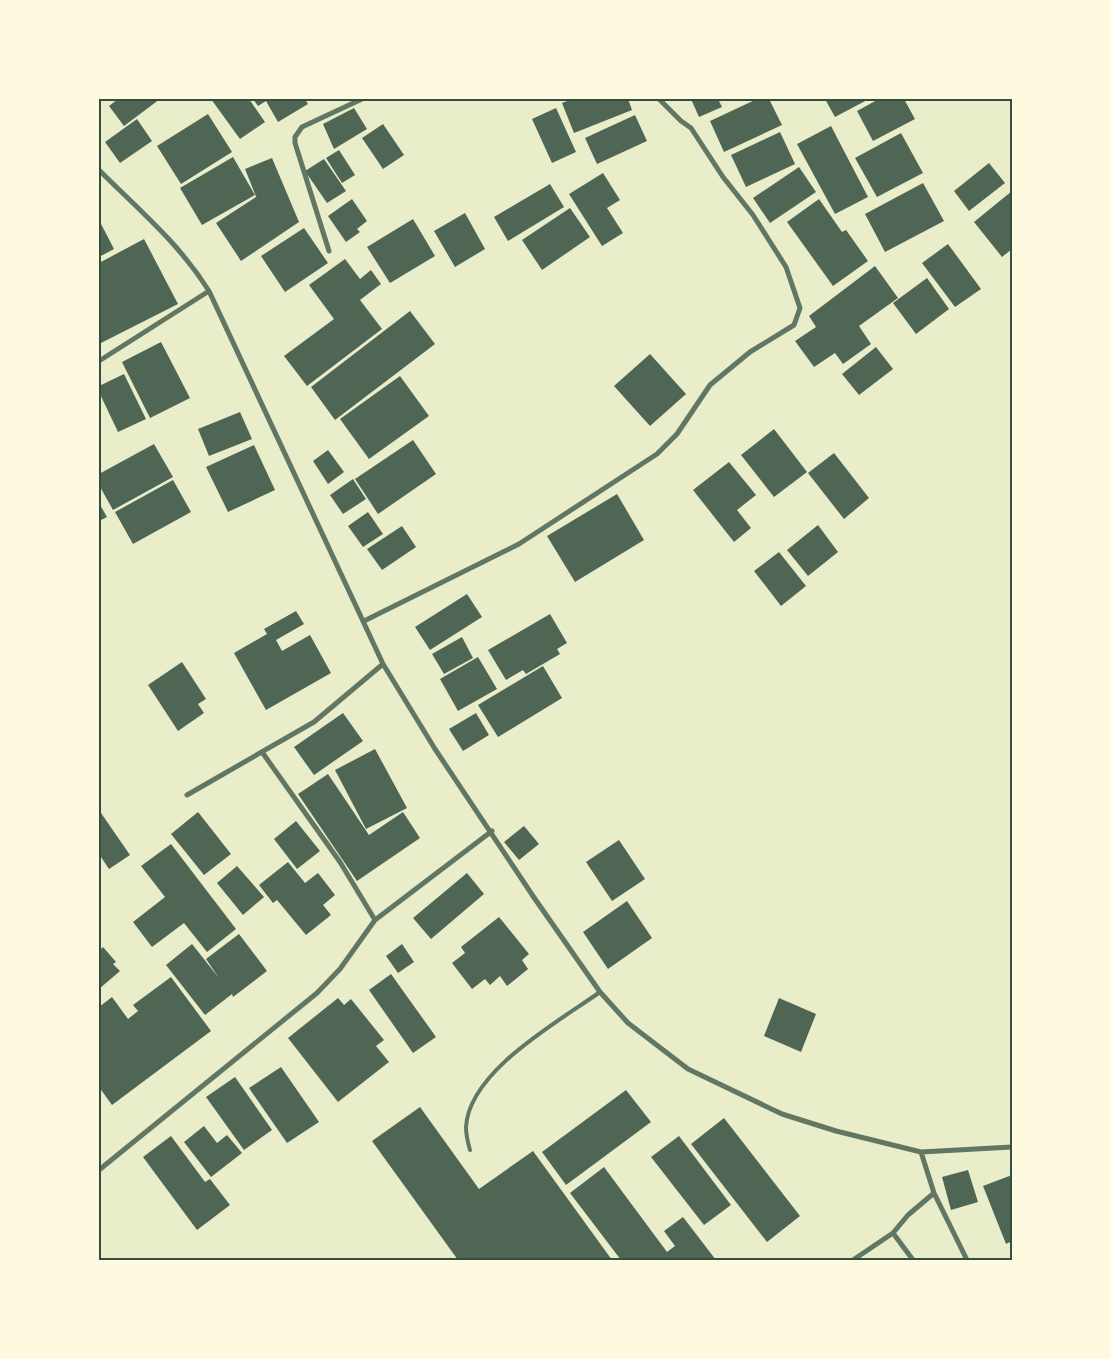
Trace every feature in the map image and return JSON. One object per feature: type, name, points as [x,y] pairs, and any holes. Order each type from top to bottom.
[{"type":"street","points":[[329,251],[295,143],[295,137],[302,127],[362,99]]},
{"type":"street","points":[[364,621],[519,544],[657,454],[677,434],[710,385],[750,352],[794,325],[800,308],[786,267],[753,215],[722,178],[691,128],[681,121],[660,99]]},
{"type":"street","points":[[99,170],[176,245],[209,290],[384,664],[436,749],[492,831],[535,899],[600,992],[628,1023],[688,1069],[782,1114],[836,1131],[922,1152],[1012,1147]]},
{"type":"street","points":[[99,361],[209,290]]},
{"type":"street","points":[[187,795],[314,722],[384,664]]},
{"type":"street","points":[[262,752],[340,862],[375,920]]},
{"type":"street","points":[[99,1170],[317,992],[340,969],[375,920],[492,831]]},
{"type":"street","points":[[922,1152],[934,1193],[967,1260]]},
{"type":"street","points":[[853,1260],[893,1233],[908,1215],[934,1193]]},
{"type":"street","points":[[893,1233],[913,1260]]},
{"type":"lane","points":[[470,1150],[466,1128],[469,1110],[474,1098],[495,1069],[600,992]]},
{"type":"building","points":[[118,99],[160,99],[124,126],[109,106]]},
{"type":"building","points":[[211,99],[249,99],[265,122],[240,139]]},
{"type":"building","points":[[253,99],[305,99],[308,104],[278,122],[266,101],[258,106]]},
{"type":"building","points":[[572,99],[628,99],[632,110],[574,133],[562,103]]},
{"type":"building","points":[[691,99],[718,99],[722,107],[699,117]]},
{"type":"building","points":[[757,99],[769,99],[782,125],[724,152],[710,121]]},
{"type":"building","points":[[825,99],[869,99],[835,117]]},
{"type":"building","points":[[879,99],[904,99],[915,119],[873,141],[857,111]]},
{"type":"building","points":[[354,108],[367,129],[334,149],[323,124]]},
{"type":"building","points":[[556,108],[576,152],[552,163],[532,119]]},
{"type":"building","points":[[208,114],[232,152],[181,184],[157,146]]},
{"type":"building","points":[[635,115],[647,141],[597,164],[585,138]]},
{"type":"building","points":[[137,119],[152,141],[120,163],[105,142]]},
{"type":"building","points":[[383,124],[404,155],[383,169],[362,138]]},
{"type":"building","points":[[831,126],[868,197],[835,214],[797,144]]},
{"type":"building","points":[[780,132],[795,164],[746,187],[731,155]]},
{"type":"building","points":[[901,133],[923,173],[877,197],[855,158]]},
{"type":"building","points":[[339,150],[355,175],[342,183],[326,158]]},
{"type":"building","points":[[233,157],[255,195],[202,225],[180,188]]},
{"type":"building","points":[[272,158],[299,222],[241,261],[216,223],[256,197],[257,199],[245,169]]},
{"type":"building","points":[[324,159],[346,191],[327,203],[305,171]]},
{"type":"building","points":[[989,163],[1005,183],[969,211],[954,191]]},
{"type":"building","points":[[799,167],[816,192],[770,223],[753,198]]},
{"type":"building","points":[[603,173],[620,200],[607,208],[623,233],[602,246],[569,194]]},
{"type":"building","points":[[923,183],[944,221],[885,252],[865,214]]},
{"type":"building","points":[[550,184],[564,207],[508,241],[494,217]]},
{"type":"building","points":[[1012,191],[1012,249],[1002,257],[974,222]]},
{"type":"building","points":[[352,199],[367,221],[357,229],[360,232],[346,242],[328,216]]},
{"type":"building","points":[[819,199],[842,232],[846,230],[868,261],[833,286],[787,222]]},
{"type":"building","points":[[570,208],[590,237],[542,270],[522,240]]},
{"type":"building","points":[[465,213],[485,249],[455,267],[434,231]]},
{"type":"building","points":[[413,219],[435,256],[390,283],[367,247]]},
{"type":"building","points":[[99,220],[114,249],[99,257]]},
{"type":"building","points":[[304,228],[328,263],[285,292],[261,256]]},
{"type":"building","points":[[144,239],[178,304],[99,344],[99,263]]},
{"type":"building","points":[[948,244],[981,289],[955,307],[922,263]]},
{"type":"building","points":[[345,259],[360,279],[371,270],[381,284],[360,300],[382,329],[307,386],[284,356],[334,319],[309,285]]},
{"type":"building","points":[[875,266],[898,298],[859,326],[871,344],[843,364],[835,353],[814,367],[795,341],[816,327],[809,316]]},
{"type":"building","points":[[927,278],[949,309],[916,334],[893,303]]},
{"type":"building","points":[[410,311],[435,344],[335,420],[311,387]]},
{"type":"building","points":[[161,342],[190,398],[150,418],[122,362]]},
{"type":"building","points":[[876,347],[893,369],[859,395],[842,374]]},
{"type":"building","points":[[650,354],[686,394],[650,426],[614,386]]},
{"type":"building","points":[[124,374],[146,419],[118,432],[99,392],[99,386]]},
{"type":"building","points":[[400,376],[429,416],[369,459],[340,419]]},
{"type":"building","points":[[240,412],[252,439],[209,456],[198,429]]},
{"type":"building","points":[[774,429],[807,472],[774,497],[741,455]]},
{"type":"building","points":[[413,440],[436,474],[378,514],[355,479]]},
{"type":"building","points":[[154,444],[173,477],[113,510],[99,485],[99,474]]},
{"type":"building","points":[[254,445],[275,490],[228,512],[206,467]]},
{"type":"building","points":[[328,450],[344,472],[328,484],[313,461]]},
{"type":"building","points":[[834,453],[869,498],[844,519],[808,473]]},
{"type":"building","points":[[729,462],[756,495],[737,510],[751,528],[734,542],[693,490]]},
{"type":"building","points":[[353,479],[366,499],[343,514],[330,495]]},
{"type":"building","points":[[173,480],[191,512],[133,544],[115,512]]},
{"type":"building","points":[[617,494],[644,540],[575,582],[547,536]]},
{"type":"building","points":[[99,503],[107,517],[99,521]]},
{"type":"building","points":[[368,512],[383,534],[363,547],[348,526]]},
{"type":"building","points":[[818,525],[838,552],[808,576],[787,550]]},
{"type":"building","points":[[402,526],[416,547],[382,570],[367,549]]},
{"type":"building","points":[[779,552],[806,586],[781,606],[754,571]]},
{"type":"building","points":[[467,594],[482,617],[430,650],[415,627]]},
{"type":"building","points":[[296,611],[304,624],[276,640],[282,651],[310,635],[331,673],[266,710],[234,653],[267,634],[264,629]]},
{"type":"building","points":[[550,614],[567,643],[557,649],[560,654],[526,674],[523,670],[506,680],[488,650]]},
{"type":"building","points":[[462,637],[473,658],[444,674],[432,654]]},
{"type":"building","points":[[478,657],[497,689],[458,711],[440,679]]},
{"type":"building","points":[[182,662],[206,699],[198,704],[204,713],[178,731],[148,685]]},
{"type":"building","points":[[543,666],[562,698],[498,737],[478,705]]},
{"type":"building","points":[[343,713],[363,741],[314,775],[294,747]]},
{"type":"building","points":[[476,713],[489,735],[463,751],[449,729]]},
{"type":"building","points":[[375,749],[407,808],[366,829],[335,770]]},
{"type":"building","points":[[328,774],[369,835],[403,812],[420,838],[357,881],[298,794]]},
{"type":"building","points":[[198,812],[231,854],[204,875],[171,834]]},
{"type":"building","points":[[101,813],[130,855],[109,869],[99,854],[99,815]]},
{"type":"building","points":[[296,821],[320,851],[297,869],[274,839]]},
{"type":"building","points":[[524,826],[539,844],[519,860],[504,842]]},
{"type":"building","points":[[619,840],[645,879],[612,901],[586,862]]},
{"type":"building","points":[[171,844],[236,929],[207,952],[184,923],[152,947],[133,922],[165,897],[141,866]]},
{"type":"building","points":[[288,862],[305,883],[318,873],[335,895],[323,905],[331,915],[306,935],[277,900],[273,903],[259,885]]},
{"type":"building","points":[[237,866],[264,897],[243,915],[217,883]]},
{"type":"building","points":[[467,873],[484,894],[431,939],[413,918]]},
{"type":"building","points":[[627,901],[652,938],[608,969],[583,932]]},
{"type":"building","points":[[499,917],[529,954],[522,960],[528,969],[507,986],[500,976],[490,985],[485,979],[472,989],[452,963],[465,953],[461,947]]},
{"type":"building","points":[[239,934],[267,971],[233,997],[232,994],[205,1015],[166,965],[192,944],[219,978],[206,959]]},
{"type":"building","points":[[402,944],[414,962],[398,973],[386,956]]},
{"type":"building","points":[[99,946],[101,949],[103,947],[116,962],[113,964],[120,971],[99,989]]},
{"type":"building","points":[[391,974],[436,1037],[413,1053],[369,990]]},
{"type":"building","points":[[171,977],[211,1031],[112,1105],[99,1087],[99,1007],[112,997],[128,1019],[138,1011],[133,1005]]},
{"type":"building","points":[[338,998],[344,1005],[351,999],[384,1040],[376,1046],[389,1062],[338,1102],[288,1038]]},
{"type":"building","points":[[779,998],[816,1014],[801,1052],[764,1036]]},
{"type":"building","points":[[281,1067],[319,1122],[287,1143],[249,1088]]},
{"type":"building","points":[[235,1077],[272,1130],[244,1150],[206,1097]]},
{"type":"building","points":[[626,1090],[651,1122],[566,1185],[542,1152]]},
{"type":"building","points":[[420,1107],[479,1189],[533,1151],[612,1260],[458,1260],[372,1141]]},
{"type":"building","points":[[724,1118],[800,1216],[767,1242],[691,1144]]},
{"type":"building","points":[[204,1126],[217,1143],[227,1135],[242,1153],[211,1177],[184,1142]]},
{"type":"building","points":[[171,1136],[205,1182],[210,1179],[230,1205],[197,1230],[143,1157]]},
{"type":"building","points":[[679,1136],[731,1205],[704,1225],[651,1157]]},
{"type":"building","points":[[604,1167],[667,1252],[675,1246],[664,1231],[683,1217],[716,1260],[621,1260],[570,1193]]},
{"type":"building","points":[[968,1170],[978,1202],[951,1210],[942,1177]]},
{"type":"building","points":[[1012,1175],[1012,1241],[1006,1244],[983,1186]]}]
